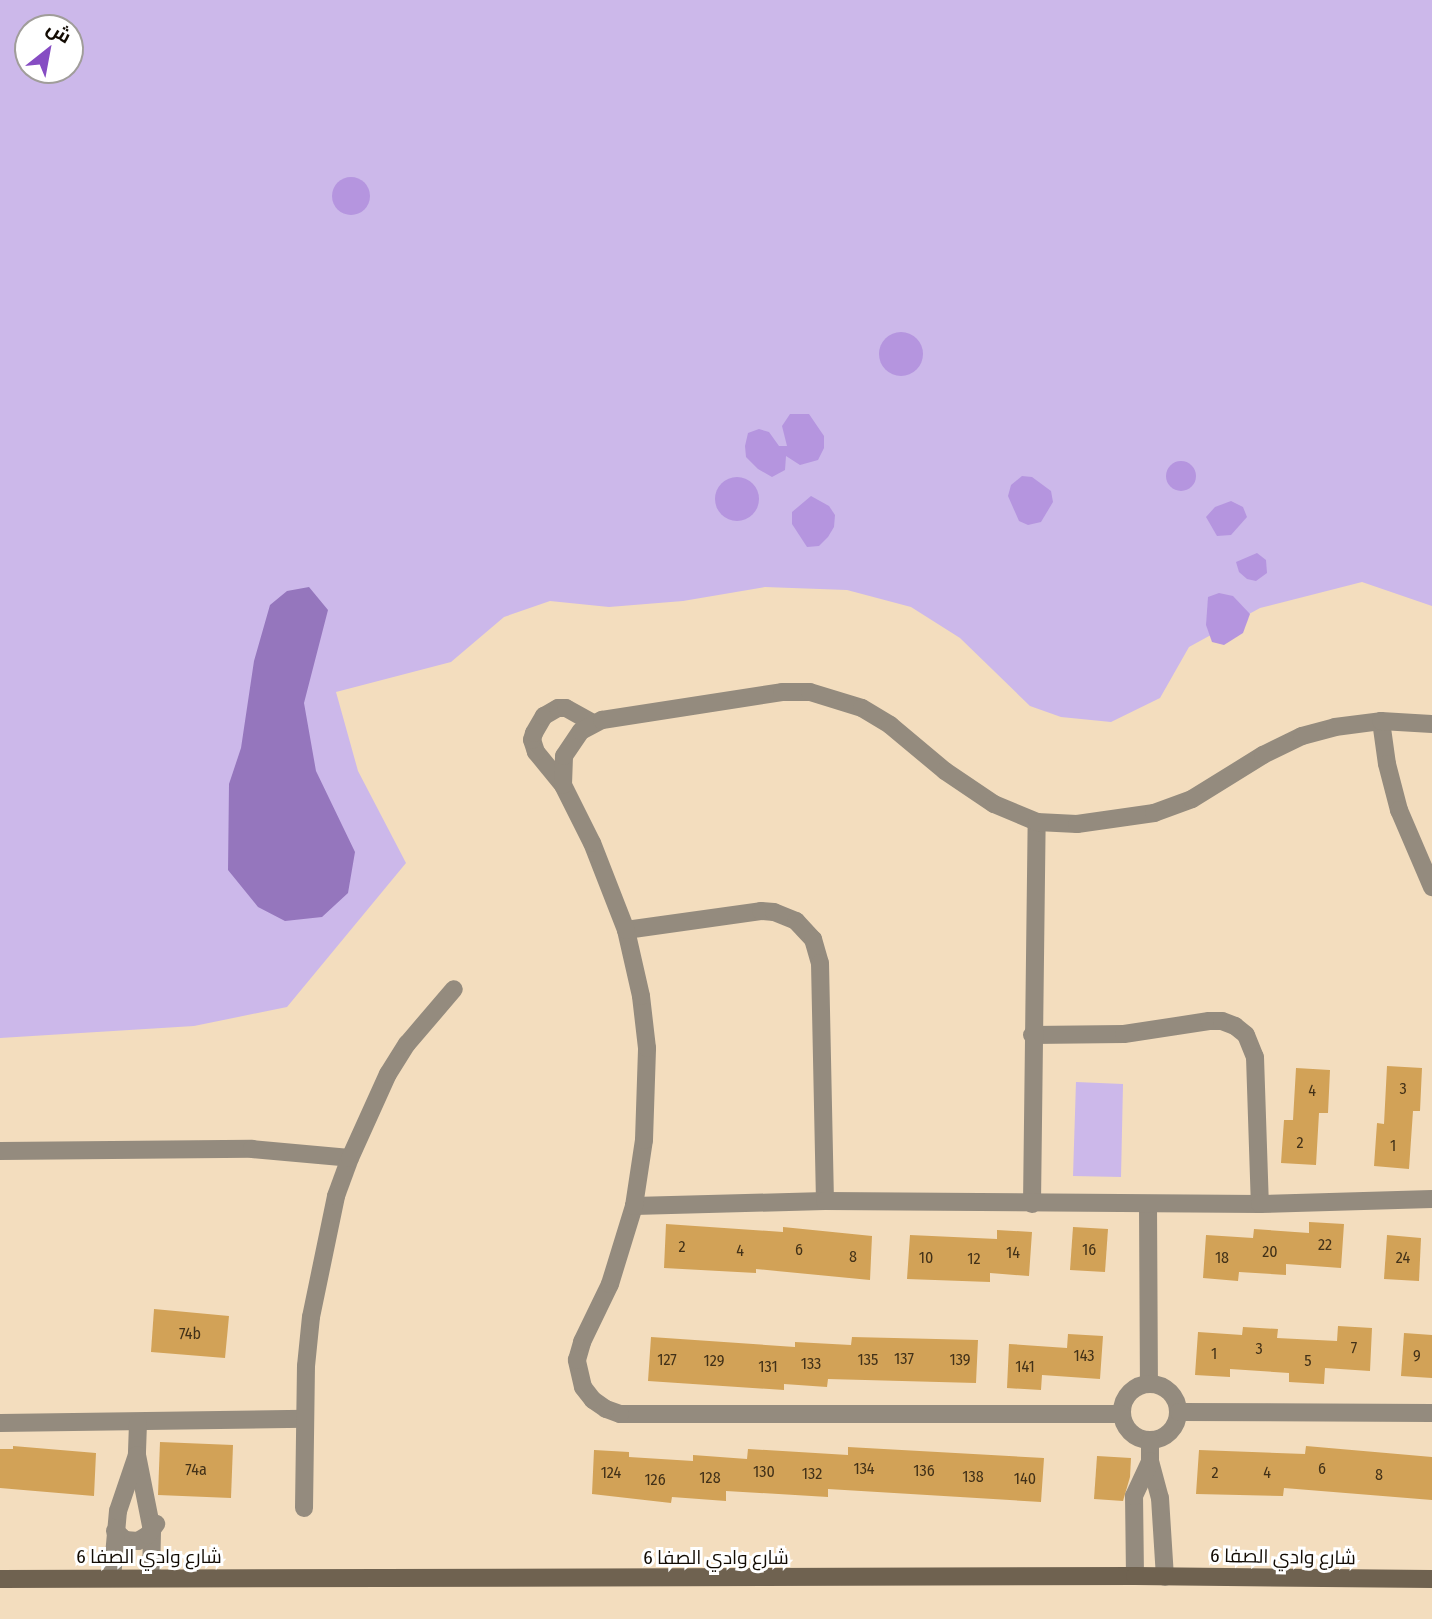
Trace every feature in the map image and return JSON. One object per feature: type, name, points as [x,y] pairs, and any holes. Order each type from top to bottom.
[{"type":"main road","name":"شارع وادي الصفا 6","points":[[0,1579],[440,1580],[1135,1576],[1432,1579]]},
{"type":"street","points":[[563,785],[562,770],[571,742],[593,723],[782,692],[810,692],[862,708],[890,724],[945,771],[994,804],[1037,822],[1102,822],[1154,813],[1192,799],[1263,755],[1302,736],[1335,727],[1381,720],[1432,724]]},
{"type":"street","points":[[593,723],[566,708],[558,708],[544,716],[532,740],[536,752],[563,785],[592,843],[626,930],[641,996],[647,1048],[645,1130],[634,1206],[610,1284],[582,1342],[577,1360],[583,1387],[606,1409],[620,1414],[1122,1414]]},
{"type":"street","points":[[1381,720],[1395,799],[1432,887]]},
{"type":"street","points":[[1032,1204],[1032,1035],[1037,822]]},
{"type":"street","points":[[626,930],[774,912],[796,921],[813,939],[820,962],[825,1202]]},
{"type":"street","points":[[304,1508],[306,1366],[311,1317],[327,1233],[350,1158],[388,1074],[415,1034],[454,989]]},
{"type":"street","points":[[1032,1035],[1124,1034],[1209,1021],[1222,1021],[1235,1026],[1246,1035],[1255,1057],[1260,1204]]},
{"type":"street","points":[[0,1151],[252,1149],[314,1152],[350,1158]]},
{"type":"street","points":[[634,1206],[825,1202],[1260,1204],[1432,1199]]},
{"type":"street","points":[[1147,1204],[1149,1384]]},
{"type":"street","points":[[1149,1384],[1170,1391],[1179,1412],[1178,1421],[1167,1436],[1150,1441],[1127,1430],[1122,1414],[1129,1393],[1149,1384]]},
{"type":"street","points":[[1179,1412],[1432,1413]]},
{"type":"street","points":[[0,1423],[305,1419]]},
{"type":"street","points":[[112,1578],[115,1531],[135,1474],[138,1423]]},
{"type":"street","points":[[1150,1441],[1150,1461],[1158,1485],[1164,1539],[1165,1577]]},
{"type":"street","points":[[1135,1576],[1134,1496],[1150,1461]]},
{"type":"street","points":[[135,1474],[152,1531],[151,1578]]},
{"type":"street","points":[[115,1531],[132,1541],[143,1539],[152,1531]]},
{"type":"street","points":[[1133,1540],[1164,1539]]},
{"type":"shaded area","points":[[0,0],[1432,0],[1432,606],[1362,582],[1260,608],[1189,647],[1160,698],[1111,722],[1061,717],[1030,706],[960,638],[911,607],[847,590],[765,587],[683,601],[609,607],[550,601],[504,617],[451,662],[336,692],[358,771],[406,863],[287,1007],[194,1026],[0,1038]]},
{"type":"shaded area","points":[[351,177],[364,183],[370,196],[364,209],[351,215],[338,209],[332,196],[338,183]]},
{"type":"shaded area","points":[[901,332],[910,333],[917,338],[922,345],[922,363],[917,370],[910,375],[901,376],[892,375],[885,370],[880,363],[879,354],[880,345],[885,338],[892,333]]},
{"type":"shaded area","points":[[790,414],[809,414],[824,436],[824,448],[818,460],[800,465],[786,456],[785,470],[772,477],[758,469],[746,457],[748,433],[759,429],[769,432],[779,446],[787,446],[782,426]]},
{"type":"shaded area","points":[[1181,461],[1192,465],[1196,476],[1192,487],[1181,491],[1170,487],[1166,476],[1170,465]]},
{"type":"shaded area","points":[[1022,476],[1032,477],[1051,491],[1053,502],[1041,522],[1028,525],[1019,521],[1008,496],[1011,485]]},
{"type":"shaded area","points":[[737,477],[746,478],[753,483],[758,490],[758,508],[753,515],[746,520],[737,521],[728,520],[721,515],[716,508],[715,499],[716,490],[721,483],[728,478]]},
{"type":"shaded area","points":[[811,496],[829,506],[835,515],[834,527],[828,537],[819,546],[807,547],[792,524],[792,512]]},
{"type":"shaded area","points":[[1231,501],[1243,507],[1247,517],[1231,535],[1217,536],[1206,517],[1215,507]]},
{"type":"shaded area","points":[[1257,553],[1266,560],[1267,573],[1256,581],[1247,579],[1239,572],[1236,562]]},
{"type":"shaded area","points":[[309,587],[328,610],[304,703],[316,771],[355,852],[348,893],[322,917],[285,921],[258,907],[228,870],[229,784],[241,748],[254,661],[270,605],[287,591]]},
{"type":"shaded area","points":[[1219,593],[1233,596],[1250,614],[1243,633],[1224,645],[1212,642],[1206,625],[1208,597]]},
{"type":"shaded area","points":[[1076,1082],[1123,1084],[1121,1177],[1073,1176]]},
{"type":"building","points":[[1387,1066],[1422,1068],[1420,1111],[1413,1111],[1409,1169],[1374,1166],[1377,1123],[1384,1124]]},
{"type":"building","points":[[1296,1068],[1330,1070],[1328,1113],[1319,1113],[1316,1165],[1281,1163],[1284,1120],[1293,1120]]},
{"type":"building","points":[[1309,1222],[1344,1224],[1341,1268],[1286,1264],[1286,1275],[1239,1272],[1238,1281],[1203,1278],[1206,1235],[1253,1238],[1254,1229],[1309,1233]]},
{"type":"building","points":[[666,1224],[783,1232],[783,1227],[872,1236],[870,1280],[756,1269],[756,1273],[664,1268]]},
{"type":"building","points":[[1073,1227],[1108,1229],[1105,1272],[1070,1270]]},
{"type":"building","points":[[997,1230],[1032,1232],[1029,1276],[990,1273],[990,1282],[907,1279],[910,1235],[997,1239]]},
{"type":"building","points":[[1387,1235],[1421,1238],[1419,1281],[1384,1279]]},
{"type":"building","points":[[154,1309],[229,1316],[225,1358],[151,1352]]},
{"type":"building","points":[[1338,1326],[1372,1328],[1370,1371],[1325,1368],[1324,1384],[1289,1382],[1289,1373],[1230,1369],[1230,1377],[1195,1375],[1198,1332],[1242,1335],[1243,1327],[1278,1329],[1277,1338],[1337,1341]]},
{"type":"building","points":[[1404,1333],[1432,1335],[1432,1378],[1401,1376]]},
{"type":"building","points":[[1068,1334],[1103,1336],[1100,1379],[1042,1375],[1041,1390],[1007,1388],[1009,1344],[1067,1348]]},
{"type":"building","points":[[651,1337],[795,1347],[795,1342],[851,1345],[852,1337],[978,1340],[976,1383],[828,1379],[827,1387],[784,1384],[784,1390],[648,1381]]},
{"type":"building","points":[[160,1442],[233,1445],[231,1498],[158,1495]]},
{"type":"building","points":[[13,1446],[96,1453],[94,1496],[0,1488],[0,1449],[13,1449]]},
{"type":"building","points":[[1306,1446],[1432,1457],[1432,1500],[1284,1488],[1283,1496],[1196,1494],[1199,1450],[1305,1454]]},
{"type":"building","points":[[848,1447],[1044,1458],[1041,1502],[828,1489],[828,1497],[726,1491],[726,1501],[672,1497],[671,1503],[592,1494],[594,1450],[629,1452],[629,1457],[693,1461],[693,1455],[747,1459],[748,1449],[848,1455]]},
{"type":"building","points":[[1097,1456],[1131,1458],[1130,1477],[1123,1501],[1094,1499]]}]
